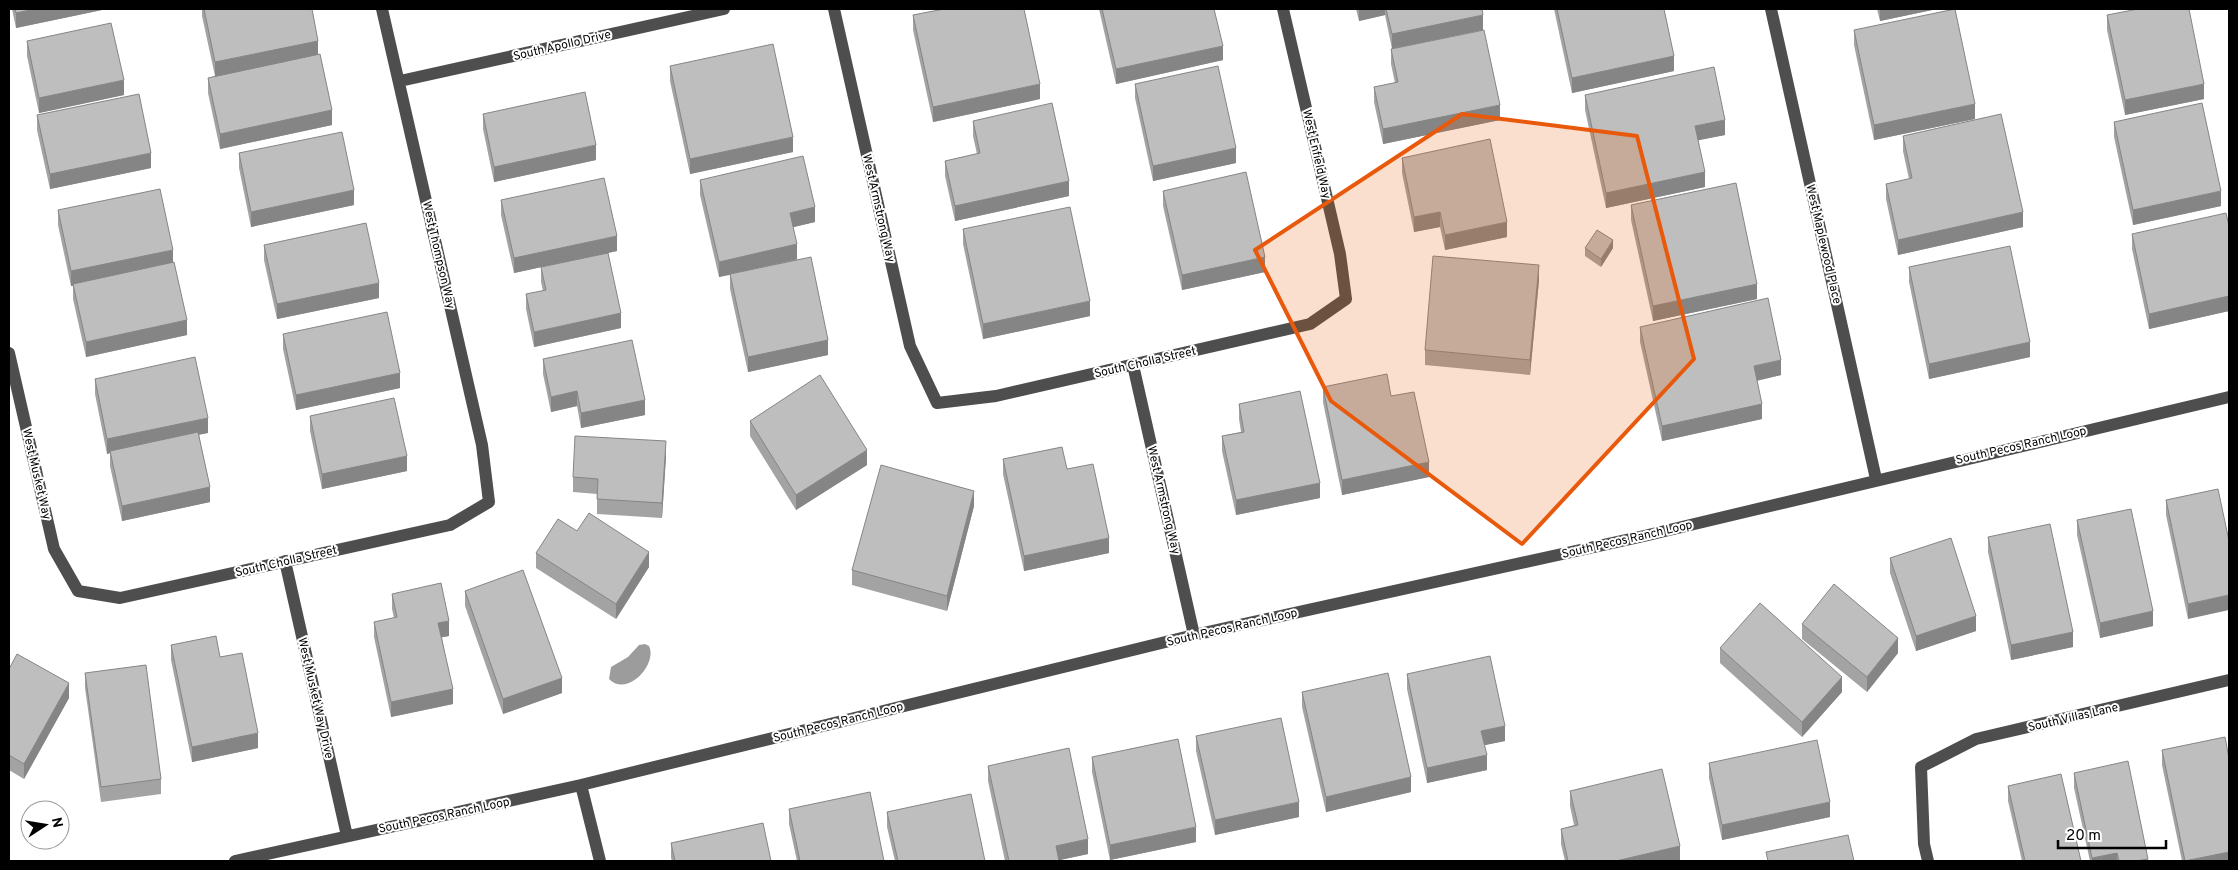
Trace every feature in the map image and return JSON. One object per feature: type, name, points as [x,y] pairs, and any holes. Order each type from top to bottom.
[{"type":"street","name":"West Thompson Way","points":[[382,9],[482,445],[489,502]]},
{"type":"street","name":"South Apollo Drive","points":[[400,81],[724,9]]},
{"type":"street","name":"West Armstrong Way","points":[[834,9],[910,346],[936,403]]},
{"type":"street","name":"West Enfield Way","points":[[1283,9],[1340,254],[1346,299]]},
{"type":"street","name":"West Maplewood Place","points":[[1770,9],[1876,479]]},
{"type":"street","name":"South Cholla Street","points":[[936,403],[996,396],[1310,324],[1346,299]]},
{"type":"street","name":"West Musket Way","points":[[9,353],[54,550],[78,591]]},
{"type":"street","name":"West Armstrong Way","points":[[1133,364],[1194,635]]},
{"type":"street","name":"South Pecos Ranch Loop","points":[[235,861],[581,785],[1194,635],[1644,536],[1876,479],[2229,397]]},
{"type":"street","name":"South Cholla Street","points":[[78,591],[120,598],[450,525],[489,502]]},
{"type":"street","name":"West Musket Way Drive","points":[[285,561],[347,836]]},
{"type":"street","name":"South Villas Lane","points":[[1928,861],[1924,844],[1921,767],[1976,739],[2229,680]]},
{"type":"street","points":[[581,785],[600,861]]},
{"type":"highlighted area","points":[[1462,114],[1637,136],[1694,359],[1522,544],[1331,401],[1255,250]]},
{"type":"shaded area","points":[[645,644],[649,646],[651,653],[645,669],[639,676],[632,682],[624,684],[616,684],[609,679],[611,667],[628,657],[639,645]]},
{"type":"building","points":[[15,9],[35,9],[16,13]]},
{"type":"building","points":[[204,9],[312,9],[318,41],[215,62]]},
{"type":"building","points":[[944,9],[1024,9],[1040,84],[933,107],[913,15]]},
{"type":"building","points":[[1102,9],[1214,9],[1223,46],[1116,69]]},
{"type":"building","points":[[1386,9],[1482,9],[1483,15],[1392,34]]},
{"type":"building","points":[[1557,9],[1664,9],[1674,56],[1572,78]]},
{"type":"building","points":[[1955,9],[1975,104],[1874,125],[1854,30]]},
{"type":"building","points":[[2138,9],[2189,9],[2204,84],[2125,100],[2107,15]]},
{"type":"building","points":[[111,23],[124,80],[39,98],[27,41]]},
{"type":"building","points":[[1484,30],[1500,105],[1383,129],[1374,87],[1398,82],[1391,49]]},
{"type":"building","points":[[773,44],[793,137],[690,159],[670,66]]},
{"type":"building","points":[[320,54],[332,110],[220,134],[208,78]]},
{"type":"building","points":[[1218,66],[1236,148],[1153,166],[1135,84]]},
{"type":"building","points":[[1714,67],[1725,120],[1695,126],[1705,172],[1606,193],[1585,95]]},
{"type":"building","points":[[585,92],[596,145],[494,167],[483,114]]},
{"type":"building","points":[[139,94],[151,153],[50,174],[37,115]]},
{"type":"building","points":[[1052,103],[1069,181],[955,206],[945,161],[980,153],[973,121]]},
{"type":"building","points":[[2202,103],[2221,191],[2133,210],[2114,122]]},
{"type":"building","points":[[2001,114],[2023,212],[1898,240],[1886,184],[1912,178],[1903,136]]},
{"type":"building","points":[[342,132],[354,190],[251,212],[239,153]]},
{"type":"building","points":[[1490,139],[1507,222],[1445,235],[1440,212],[1414,217],[1402,158]]},
{"type":"building","points":[[803,156],[815,207],[790,213],[797,244],[719,262],[700,180]]},
{"type":"building","points":[[1246,172],[1265,257],[1182,275],[1163,191]]},
{"type":"building","points":[[604,178],[617,236],[514,258],[501,200]]},
{"type":"building","points":[[1736,183],[1757,284],[1653,306],[1631,205]]},
{"type":"building","points":[[160,189],[173,250],[71,271],[58,210]]},
{"type":"building","points":[[1070,207],[1090,301],[983,324],[963,229]]},
{"type":"building","points":[[2226,213],[2229,226],[2229,296],[2149,314],[2132,234]]},
{"type":"building","points":[[366,223],[379,283],[277,304],[264,245]]},
{"type":"building","points":[[1597,230],[1613,240],[1601,259],[1585,248]]},
{"type":"building","points":[[2010,246],[2030,342],[1929,364],[1909,267]]},
{"type":"building","points":[[608,253],[621,313],[534,332],[526,294],[546,290],[541,267]]},
{"type":"building","points":[[1433,256],[1539,265],[1530,360],[1425,350]]},
{"type":"building","points":[[811,257],[828,340],[748,357],[730,274]]},
{"type":"building","points":[[174,262],[187,320],[86,342],[73,284]]},
{"type":"building","points":[[1768,298],[1781,360],[1754,366],[1762,404],[1662,426],[1640,327]]},
{"type":"building","points":[[387,312],[400,373],[296,395],[283,334]]},
{"type":"building","points":[[632,340],[645,400],[581,413],[577,391],[551,397],[543,359]]},
{"type":"building","points":[[195,357],[208,418],[107,439],[95,379]]},
{"type":"building","points":[[1387,374],[1391,396],[1414,392],[1429,462],[1342,480],[1323,387]]},
{"type":"building","points":[[820,375],[867,450],[796,495],[750,421]]},
{"type":"building","points":[[1300,391],[1320,483],[1236,500],[1222,436],[1244,432],[1239,404]]},
{"type":"building","points":[[394,398],[407,456],[322,474],[310,416]]},
{"type":"building","points":[[198,432],[210,487],[122,506],[110,451]]},
{"type":"building","points":[[575,436],[666,441],[662,503],[597,499],[598,479],[573,477]]},
{"type":"building","points":[[1062,447],[1067,469],[1093,464],[1109,538],[1024,556],[1003,459]]},
{"type":"building","points":[[881,465],[974,491],[947,596],[852,570]]},
{"type":"building","points":[[2218,489],[2229,541],[2229,595],[2188,604],[2166,500]]},
{"type":"building","points":[[2131,509],[2153,611],[2100,623],[2077,520]]},
{"type":"building","points":[[589,513],[649,552],[616,604],[536,553],[558,519],[577,531]]},
{"type":"building","points":[[2050,524],[2073,632],[2011,645],[1988,537]]},
{"type":"building","points":[[1951,538],[1976,616],[1916,636],[1890,558]]},
{"type":"building","points":[[523,570],[562,678],[503,699],[465,591]]},
{"type":"building","points":[[441,583],[449,621],[438,623],[453,689],[391,702],[374,622],[397,617],[392,594]]},
{"type":"building","points":[[1834,584],[1898,638],[1867,677],[1802,624]]},
{"type":"building","points":[[1760,603],[1842,677],[1802,722],[1720,648]]},
{"type":"building","points":[[216,636],[220,657],[242,653],[258,733],[192,747],[171,645]]},
{"type":"building","points":[[17,654],[69,683],[24,764],[9,755],[9,669]]},
{"type":"building","points":[[1490,656],[1505,726],[1481,731],[1487,755],[1427,768],[1407,674]]},
{"type":"building","points":[[146,665],[161,779],[101,787],[85,673]]},
{"type":"building","points":[[1388,673],[1411,777],[1326,797],[1302,692]]},
{"type":"building","points":[[1281,718],[1299,802],[1215,820],[1196,736]]},
{"type":"building","points":[[2225,737],[2229,758],[2229,852],[2185,861],[2162,750]]},
{"type":"building","points":[[1178,739],[1196,827],[1110,845],[1092,757]]},
{"type":"building","points":[[1817,740],[1830,802],[1722,825],[1709,763]]},
{"type":"building","points":[[1069,748],[1088,839],[1056,846],[1059,861],[1009,861],[988,766]]},
{"type":"building","points":[[2128,761],[2148,859],[2119,861],[2117,853],[2092,858],[2074,773]]},
{"type":"building","points":[[1662,769],[1680,846],[1616,861],[1568,861],[1561,829],[1578,825],[1570,791]]},
{"type":"building","points":[[2061,774],[2081,861],[2025,861],[2008,786]]},
{"type":"building","points":[[870,792],[884,861],[800,861],[789,809]]},
{"type":"building","points":[[971,794],[985,861],[898,861],[887,812]]},
{"type":"building","points":[[763,823],[771,861],[675,861],[671,843]]},
{"type":"building","points":[[1848,835],[1854,861],[1768,861],[1766,852]]}]
